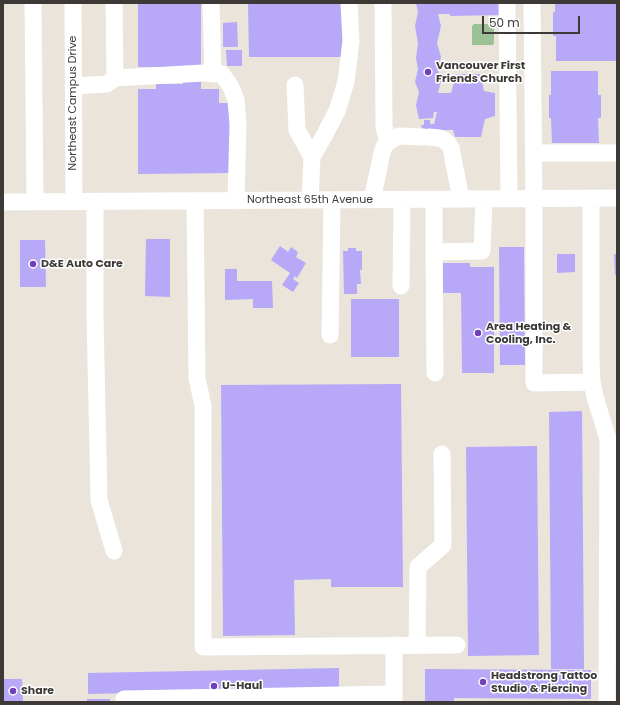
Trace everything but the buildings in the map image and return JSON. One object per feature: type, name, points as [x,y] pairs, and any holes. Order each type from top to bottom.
[{"type":"street","points":[[33,3],[35,202]]},
{"type":"street","name":"Northeast Campus Drive","points":[[73,3],[74,202]]},
{"type":"street","points":[[114,3],[115,78]]},
{"type":"street","points":[[211,3],[213,74]]},
{"type":"street","points":[[310,200],[312,157],[337,111],[346,82],[351,41],[350,3]]},
{"type":"street","points":[[383,3],[384,127],[388,142]]},
{"type":"street","points":[[507,3],[509,199]]},
{"type":"street","points":[[532,3],[534,153],[534,383],[592,382]]},
{"type":"street","points":[[73,86],[107,84],[115,78],[204,73],[222,74],[232,87],[236,100],[238,124],[236,201]]},
{"type":"street","points":[[295,85],[297,130],[312,157]]},
{"type":"street","points":[[372,200],[384,147],[388,142],[399,136],[439,138],[448,143],[451,148],[461,199]]},
{"type":"street","points":[[534,153],[617,154]]},
{"type":"street","points":[[591,198],[592,382],[608,439],[607,702]]},
{"type":"street","name":"Northeast 65th Avenue","points":[[3,202],[617,198]]},
{"type":"street","points":[[434,252],[482,251],[484,199]]},
{"type":"street","points":[[330,336],[332,200]]},
{"type":"street","points":[[401,286],[402,200]]},
{"type":"street","points":[[434,200],[435,373]]},
{"type":"street","points":[[195,201],[197,378],[204,406],[203,647],[458,645]]},
{"type":"street","points":[[95,202],[98,500],[114,550]]},
{"type":"street","points":[[417,645],[418,567],[443,545],[442,454]]},
{"type":"street","points":[[124,702],[124,699],[394,698],[394,645]]},
{"type":"green space","points":[[474,24],[492,24],[494,26],[493,45],[472,45],[472,26]]},
{"type":"place","name":"Vancouver First Friends Church","points":[[428,72]]},
{"type":"place","name":"D&E Auto Care","points":[[33,264]]},
{"type":"place","name":"Area Heating & Cooling, Inc.","points":[[478,333]]},
{"type":"place","name":"Headstrong Tattoo Studio & Piercing","points":[[483,682]]},
{"type":"place","name":"U-Haul","points":[[214,686]]},
{"type":"place","name":"Share","points":[[13,691]]}]
